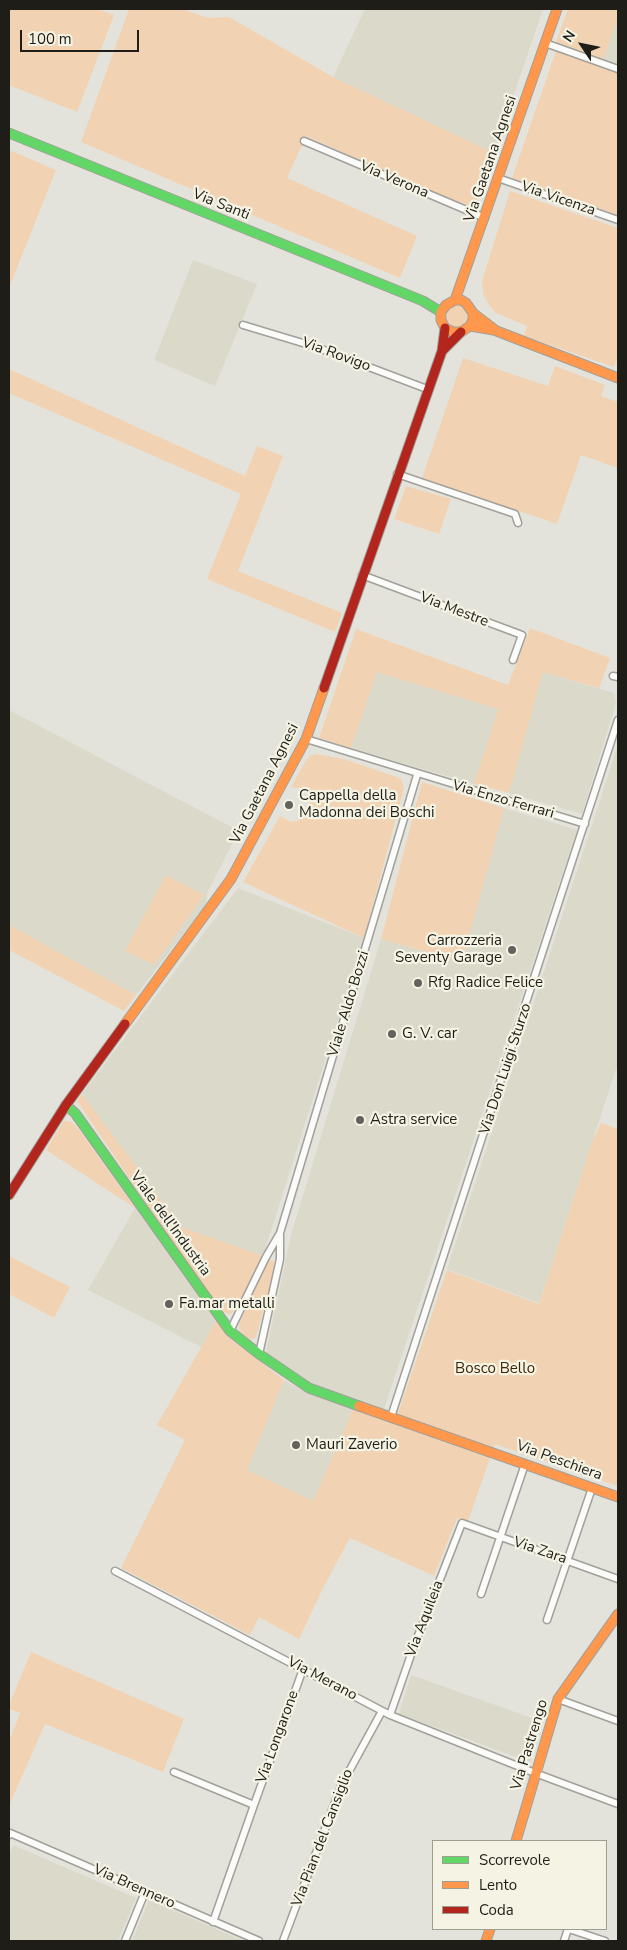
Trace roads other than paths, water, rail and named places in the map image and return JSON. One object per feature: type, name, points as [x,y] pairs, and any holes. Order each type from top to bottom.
[{"type":"street","name":"Via Gaetana Agnesi","points":[[455,300],[557,9]]},
{"type":"street","points":[[545,42],[618,69]]},
{"type":"street","name":"Via Santi","points":[[9,133],[443,308]]},
{"type":"street","name":"Via Verona","points":[[304,141],[485,218]]},
{"type":"street","name":"Via Vicenza","points":[[498,178],[618,220]]},
{"type":"street","points":[[462,284],[466,303],[473,313],[494,330]]},
{"type":"street","points":[[466,303],[455,300],[443,308],[441,320],[445,328],[452,332],[461,332],[470,326],[473,320],[473,313]]},
{"type":"street","name":"Via Rovigo","points":[[243,325],[316,347],[427,389]]},
{"type":"street","points":[[470,326],[494,330],[618,378]]},
{"type":"street","name":"Via Gaetana Agnesi","points":[[9,1195],[66,1105],[231,879],[306,740],[397,474],[442,351],[445,328]]},
{"type":"street","name":"Via Gaetana Agnesi","points":[[442,351],[461,332]]},
{"type":"street","points":[[397,474],[516,514],[518,523]]},
{"type":"street","name":"Via Mestre","points":[[362,575],[522,635],[513,660]]},
{"type":"street","name":"Via Don Luigi Sturzo","points":[[391,1417],[618,720]]},
{"type":"street","name":"Via Enzo Ferrari","points":[[306,740],[417,775],[585,824]]},
{"type":"street","name":"Viale Aldo Bozzi","points":[[230,1331],[266,1257],[280,1234],[417,775]]},
{"type":"street","name":"Viale dell'Industria","points":[[66,1105],[76,1113],[230,1331],[259,1354],[309,1388],[391,1417]]},
{"type":"street","name":"Viale Aldo Bozzi","points":[[259,1354],[280,1259],[280,1234]]},
{"type":"street","name":"Via Peschiera","points":[[391,1417],[618,1497]]},
{"type":"street","points":[[480,1594],[525,1464]]},
{"type":"street","points":[[547,1620],[592,1488]]},
{"type":"street","name":"Via Zara","points":[[462,1523],[618,1579]]},
{"type":"street","name":"Via Aquileia","points":[[390,1716],[462,1523]]},
{"type":"street","name":"Via Merano","points":[[115,1571],[390,1716],[618,1804]]},
{"type":"street","name":"Via Pastrengo","points":[[516,1840],[558,1699],[618,1614]]},
{"type":"street","name":"Via Longarone","points":[[213,1922],[303,1669]]},
{"type":"street","points":[[558,1699],[618,1721]]},
{"type":"street","name":"Via Pian del Cansiglio","points":[[284,1941],[341,1786],[382,1711]]},
{"type":"street","name":"Via Longarone","points":[[174,1772],[254,1804]]},
{"type":"street","name":"Via Brennero","points":[[9,1834],[259,1941]]},
{"type":"street","points":[[125,1941],[145,1892]]},
{"type":"street","points":[[571,1930],[605,1941]]},
{"type":"place","name":"Cappella della Madonna dei Boschi","points":[[289,805]]},
{"type":"place","name":"Carrozzeria Seventy Garage","points":[[512,950]]},
{"type":"place","name":"Rfg Radice Felice","points":[[418,983]]},
{"type":"place","name":"G. V. car","points":[[392,1034]]},
{"type":"place","name":"Astra service","points":[[360,1120]]},
{"type":"place","name":"Fa.mar metalli","points":[[169,1304]]},
{"type":"place","name":"Mauri Zaverio","points":[[296,1445]]},
{"type":"park label","name":"Bosco Bello","points":[[495,1369]]}]
